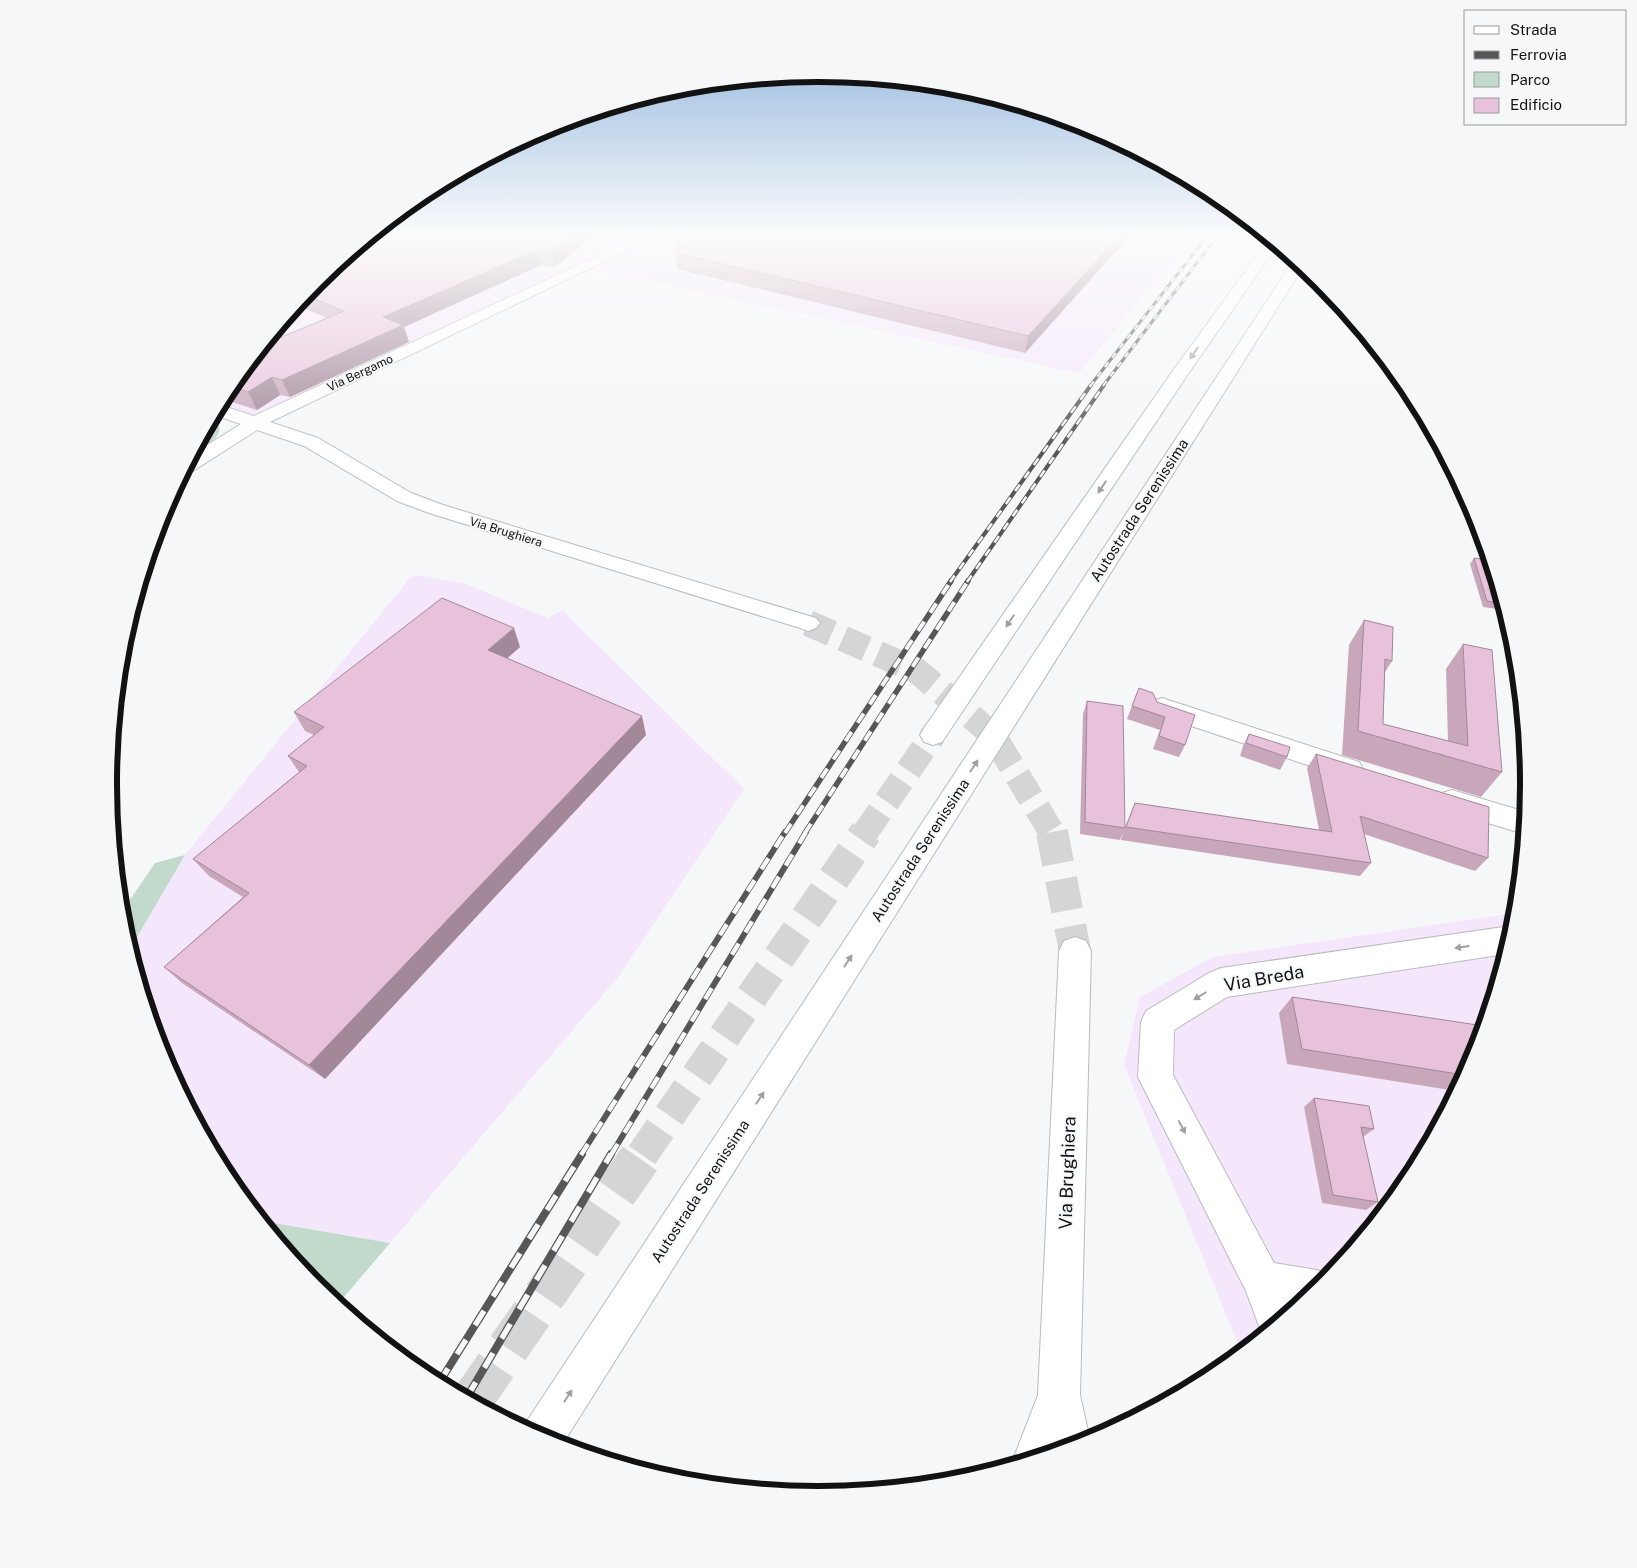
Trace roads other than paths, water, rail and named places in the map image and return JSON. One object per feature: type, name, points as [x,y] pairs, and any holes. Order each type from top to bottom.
[{"type":"main road","name":"Via Bergamo","points":[[196,460],[255,422],[499,307]]},
{"type":"main road","points":[[932,735],[1227,307]]},
{"type":"main road","name":"Autostrada Serenissima","points":[[546,1430],[1270,307]]},
{"type":"main road","name":"Via Brughiera","points":[[224,412],[311,442],[404,497],[436,510],[808,623]]},
{"type":"main road","points":[[1162,707],[1375,777]]},
{"type":"main road","points":[[1431,794],[1518,821]]},
{"type":"main road","name":"Via Breda","points":[[1262,1281],[1155,1078],[1158,1022],[1221,983],[1502,941]]},
{"type":"main road","name":"Via Brughiera","points":[[1068,1439],[1059,1394],[1075,951]]},
{"type":"main road","points":[[1262,1281],[1306,1288]]},
{"type":"main road","points":[[1262,1281],[1276,1316]]},
{"type":"main road","name":"Via Brughiera","points":[[1038,1450],[1059,1394]]},
{"type":"tunnel","points":[[808,623],[917,671],[993,735],[1052,833]]},
{"type":"tunnel","points":[[865,833],[933,735]]},
{"type":"tunnel","points":[[642,1155],[866,832]]},
{"type":"tunnel","points":[[1052,832],[1075,951]]},
{"type":"tunnel","points":[[475,1396],[643,1154]]},
{"type":"railway","points":[[1090,386],[1152,307]]},
{"type":"railway","points":[[1103,386],[1163,307]]},
{"type":"railway","points":[[950,582],[1091,385]]},
{"type":"railway","points":[[967,582],[1104,385]]},
{"type":"railway","points":[[785,833],[951,581]]},
{"type":"railway","points":[[805,833],[968,581]]},
{"type":"railway","points":[[581,1155],[785,832]]},
{"type":"railway","points":[[611,1155],[806,832]]},
{"type":"railway","points":[[443,1376],[582,1154]]},
{"type":"railway","points":[[469,1393],[611,1154]]}]
